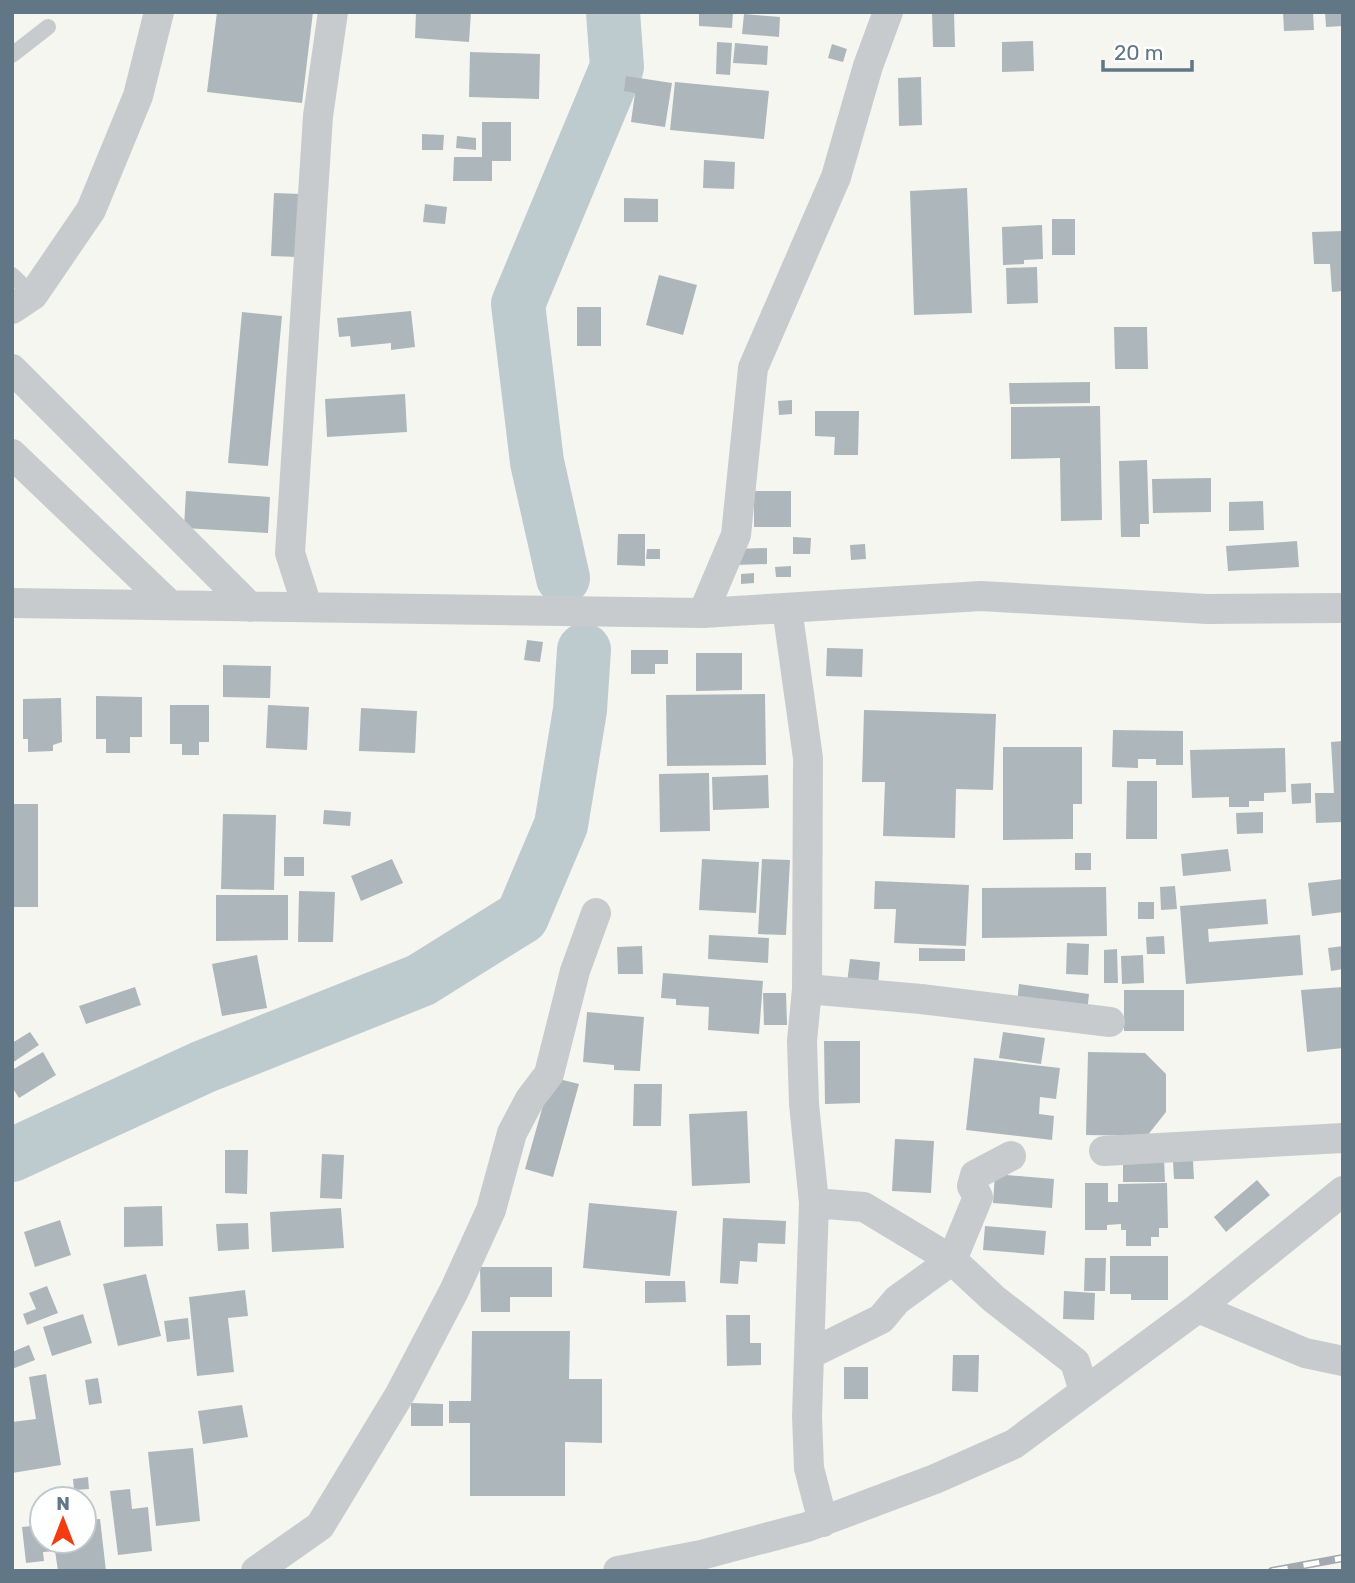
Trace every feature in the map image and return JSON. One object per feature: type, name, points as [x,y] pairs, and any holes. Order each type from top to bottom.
[{"type":"street","points":[[19,293],[91,210],[138,96],[159,12]]},
{"type":"street","points":[[307,606],[290,553],[318,116],[333,12]]},
{"type":"street","points":[[704,613],[736,535],[753,368],[836,177],[868,66],[888,12]]},
{"type":"street","points":[[12,369],[250,607]]},
{"type":"street","points":[[12,454],[169,604]]},
{"type":"street","points":[[12,603],[704,613],[981,596],[1207,609],[1343,608]]},
{"type":"street","points":[[787,608],[808,758],[807,989],[802,1041],[814,1203],[807,1416],[809,1468],[823,1522]]},
{"type":"street","points":[[256,1571],[320,1526],[400,1394],[454,1291],[491,1210],[512,1133],[530,1099],[549,1074],[575,971],[596,913]]},
{"type":"street","points":[[807,989],[921,999],[1110,1022]]},
{"type":"street","points":[[1104,1151],[1343,1138]]},
{"type":"street","points":[[810,1354],[881,1319],[897,1300],[952,1260],[978,1198],[972,1186],[975,1175],[1011,1156]]},
{"type":"street","points":[[618,1571],[701,1555],[823,1522],[936,1479],[1014,1444],[1198,1308],[1343,1191]]},
{"type":"street","points":[[814,1203],[864,1207],[952,1260],[994,1299],[1075,1362],[1084,1391]]},
{"type":"street","points":[[1198,1308],[1305,1353],[1343,1361]]},
{"type":"lane","points":[[12,55],[48,27]]},
{"type":"building","points":[[217,12],[313,12],[302,103],[207,92]]},
{"type":"building","points":[[416,12],[471,12],[469,42],[415,38]]},
{"type":"building","points":[[699,12],[733,12],[732,28],[699,26]]},
{"type":"building","points":[[932,12],[954,12],[955,47],[933,47]]},
{"type":"building","points":[[1283,12],[1313,12],[1314,30],[1284,31]]},
{"type":"building","points":[[1325,12],[1343,12],[1343,26],[1326,27]]},
{"type":"building","points":[[744,14],[780,17],[779,37],[742,34]]},
{"type":"building","points":[[1033,41],[1034,71],[1002,72],[1002,42]]},
{"type":"building","points":[[717,42],[732,43],[730,75],[716,74]]},
{"type":"building","points":[[735,43],[768,46],[767,65],[733,63]]},
{"type":"building","points":[[832,44],[847,49],[843,62],[828,58]]},
{"type":"building","points":[[470,52],[540,54],[539,99],[469,97]]},
{"type":"building","points":[[626,76],[672,83],[665,127],[631,122],[635,93],[624,91]]},
{"type":"building","points":[[921,77],[922,125],[899,126],[898,78]]},
{"type":"building","points":[[675,82],[769,91],[764,139],[670,130]]},
{"type":"building","points":[[482,122],[511,122],[511,161],[492,161],[492,181],[453,181],[454,157],[482,157]]},
{"type":"building","points":[[422,134],[444,135],[443,150],[422,150]]},
{"type":"building","points":[[457,136],[476,138],[476,150],[456,148]]},
{"type":"building","points":[[704,160],[735,162],[734,189],[703,188]]},
{"type":"building","points":[[967,188],[972,313],[914,315],[910,191]]},
{"type":"building","points":[[274,193],[301,194],[298,257],[271,256]]},
{"type":"building","points":[[624,198],[658,199],[658,222],[624,222]]},
{"type":"building","points":[[425,204],[447,207],[445,224],[423,222]]},
{"type":"building","points":[[1052,219],[1075,219],[1075,255],[1052,255]]},
{"type":"building","points":[[1042,225],[1043,259],[1024,260],[1024,264],[1003,265],[1002,227]]},
{"type":"building","points":[[1343,231],[1343,291],[1332,292],[1330,264],[1314,264],[1312,232]]},
{"type":"building","points":[[1037,267],[1038,303],[1007,304],[1006,268]]},
{"type":"building","points":[[659,275],[697,285],[683,335],[646,325]]},
{"type":"building","points":[[577,307],[601,307],[601,346],[577,346]]},
{"type":"building","points":[[411,311],[415,347],[391,350],[391,343],[351,347],[350,336],[339,337],[337,318]]},
{"type":"building","points":[[242,312],[282,316],[268,466],[228,463]]},
{"type":"building","points":[[1114,327],[1147,327],[1148,369],[1115,369]]},
{"type":"building","points":[[1090,382],[1090,403],[1010,404],[1009,383]]},
{"type":"building","points":[[405,394],[407,432],[327,437],[325,399]]},
{"type":"building","points":[[792,400],[792,414],[779,415],[778,401]]},
{"type":"building","points":[[1100,406],[1102,520],[1061,521],[1060,458],[1011,459],[1011,407]]},
{"type":"building","points":[[815,411],[859,411],[858,455],[834,455],[835,437],[815,436]]},
{"type":"building","points":[[1147,460],[1149,524],[1140,524],[1140,537],[1121,537],[1119,461]]},
{"type":"building","points":[[1211,478],[1211,512],[1153,513],[1152,479]]},
{"type":"building","points":[[186,491],[270,497],[268,533],[184,528]]},
{"type":"building","points":[[754,491],[791,491],[791,527],[754,527]]},
{"type":"building","points":[[1263,501],[1264,530],[1229,531],[1229,502]]},
{"type":"building","points":[[618,534],[645,534],[645,566],[617,565]]},
{"type":"building","points":[[793,537],[811,538],[810,554],[793,554]]},
{"type":"building","points":[[1297,541],[1299,567],[1228,571],[1226,546]]},
{"type":"building","points":[[865,544],[866,559],[851,560],[850,545]]},
{"type":"building","points":[[767,548],[767,564],[734,565],[734,549]]},
{"type":"building","points":[[647,549],[660,549],[660,559],[646,559]]},
{"type":"building","points":[[791,566],[791,577],[776,577],[775,567]]},
{"type":"building","points":[[754,573],[754,583],[741,584],[741,574]]},
{"type":"building","points":[[527,640],[543,642],[540,662],[524,660]]},
{"type":"building","points":[[827,648],[863,649],[862,677],[826,676]]},
{"type":"building","points":[[631,650],[668,650],[668,664],[655,664],[655,674],[631,674]]},
{"type":"building","points":[[696,653],[742,653],[742,690],[696,691]]},
{"type":"building","points":[[223,665],[271,666],[270,698],[223,697]]},
{"type":"building","points":[[765,694],[766,765],[667,766],[666,695]]},
{"type":"building","points":[[96,696],[142,697],[142,737],[130,737],[130,753],[106,753],[106,739],[96,739]]},
{"type":"building","points":[[61,698],[62,742],[53,745],[53,751],[28,752],[28,739],[23,739],[23,699]]},
{"type":"building","points":[[170,705],[209,705],[209,742],[199,742],[199,755],[182,755],[182,744],[170,744]]},
{"type":"building","points":[[268,705],[309,707],[307,750],[266,748]]},
{"type":"building","points":[[361,708],[417,711],[415,753],[359,751]]},
{"type":"building","points":[[864,710],[996,714],[993,790],[956,789],[955,838],[883,836],[885,782],[862,782]]},
{"type":"building","points":[[1113,730],[1183,731],[1183,765],[1156,765],[1156,759],[1138,759],[1138,768],[1112,767]]},
{"type":"building","points":[[1343,741],[1343,822],[1316,823],[1315,793],[1334,793],[1331,742]]},
{"type":"building","points":[[1003,747],[1082,747],[1082,804],[1073,804],[1073,839],[1003,840]]},
{"type":"building","points":[[1285,748],[1286,792],[1264,793],[1264,801],[1249,801],[1249,807],[1229,807],[1229,797],[1192,798],[1190,750]]},
{"type":"building","points":[[709,773],[710,831],[660,832],[659,774]]},
{"type":"building","points":[[768,775],[769,808],[713,810],[712,777]]},
{"type":"building","points":[[1127,781],[1157,781],[1157,839],[1126,839]]},
{"type":"building","points":[[1311,783],[1311,803],[1292,804],[1291,784]]},
{"type":"building","points":[[12,804],[38,804],[38,907],[12,907]]},
{"type":"building","points":[[324,810],[351,812],[350,826],[323,824]]},
{"type":"building","points":[[1263,812],[1263,833],[1237,834],[1236,813]]},
{"type":"building","points":[[223,814],[276,815],[274,890],[221,889]]},
{"type":"building","points":[[1228,849],[1231,871],[1183,876],[1181,854]]},
{"type":"building","points":[[1075,853],[1091,853],[1091,870],[1075,870]]},
{"type":"building","points":[[284,857],[304,857],[304,876],[284,876]]},
{"type":"building","points":[[392,859],[403,883],[361,901],[351,876]]},
{"type":"building","points":[[702,859],[759,862],[756,913],[699,910]]},
{"type":"building","points":[[762,859],[790,860],[786,935],[758,934]]},
{"type":"building","points":[[1343,879],[1343,912],[1312,916],[1308,883]]},
{"type":"building","points":[[875,881],[969,885],[966,946],[894,943],[896,909],[874,909]]},
{"type":"building","points":[[1175,886],[1177,909],[1161,910],[1160,887]]},
{"type":"building","points":[[1106,887],[1107,936],[982,938],[982,888]]},
{"type":"building","points":[[299,891],[335,892],[333,942],[298,942]]},
{"type":"building","points":[[216,895],[288,895],[288,940],[216,941]]},
{"type":"building","points":[[1266,899],[1268,924],[1208,929],[1209,942],[1300,935],[1303,975],[1186,984],[1180,906]]},
{"type":"building","points":[[1138,902],[1154,902],[1154,919],[1138,919]]},
{"type":"building","points":[[709,935],[769,938],[768,963],[708,959]]},
{"type":"building","points":[[1164,936],[1165,954],[1147,954],[1146,937]]},
{"type":"building","points":[[1067,943],[1089,944],[1088,975],[1066,974]]},
{"type":"building","points":[[642,946],[643,974],[618,974],[617,947]]},
{"type":"building","points":[[1343,946],[1343,969],[1331,971],[1328,948]]},
{"type":"building","points":[[919,948],[965,949],[965,961],[919,961]]},
{"type":"building","points":[[1117,949],[1118,983],[1104,983],[1104,950]]},
{"type":"building","points":[[257,955],[267,1008],[222,1016],[212,964]]},
{"type":"building","points":[[1143,955],[1144,983],[1122,984],[1121,956]]},
{"type":"building","points":[[850,959],[880,962],[878,985],[847,983]]},
{"type":"building","points":[[663,973],[763,981],[759,1034],[708,1030],[709,1007],[676,1005],[676,999],[661,998]]},
{"type":"building","points":[[1019,984],[1089,994],[1087,1013],[1017,1003]]},
{"type":"building","points":[[135,987],[141,1005],[86,1024],[79,1006]]},
{"type":"building","points":[[1343,987],[1343,1048],[1307,1052],[1301,990]]},
{"type":"building","points":[[1124,990],[1184,990],[1184,1031],[1124,1031]]},
{"type":"building","points":[[763,993],[786,993],[787,1025],[764,1025]]},
{"type":"building","points":[[587,1012],[644,1017],[640,1071],[614,1070],[614,1065],[583,1062]]},
{"type":"building","points":[[30,1032],[39,1045],[12,1063],[12,1043]]},
{"type":"building","points":[[1003,1032],[1045,1038],[1041,1064],[999,1058]]},
{"type":"building","points":[[824,1041],[860,1041],[860,1103],[825,1104]]},
{"type":"building","points":[[43,1052],[56,1075],[19,1098],[12,1087],[12,1070]]},
{"type":"building","points":[[1088,1052],[1145,1053],[1166,1074],[1166,1112],[1147,1136],[1086,1135]]},
{"type":"building","points":[[974,1058],[1060,1068],[1056,1099],[1040,1097],[1039,1114],[1054,1116],[1052,1140],[966,1130]]},
{"type":"building","points":[[551,1077],[579,1084],[553,1177],[525,1169]]},
{"type":"building","points":[[634,1084],[662,1084],[661,1126],[633,1126]]},
{"type":"building","points":[[747,1111],[750,1183],[692,1186],[689,1114]]},
{"type":"building","points":[[895,1139],[934,1141],[931,1193],[892,1191]]},
{"type":"building","points":[[225,1150],[248,1150],[247,1194],[225,1193]]},
{"type":"building","points":[[322,1154],[344,1155],[342,1199],[320,1198]]},
{"type":"building","points":[[1123,1158],[1164,1158],[1165,1182],[1123,1182]]},
{"type":"building","points":[[1173,1161],[1193,1161],[1194,1179],[1174,1179]]},
{"type":"building","points":[[995,1174],[1054,1179],[1052,1208],[993,1203]]},
{"type":"building","points":[[1257,1180],[1270,1195],[1226,1232],[1214,1217]]},
{"type":"building","points":[[1085,1183],[1108,1183],[1108,1202],[1118,1202],[1118,1184],[1167,1183],[1168,1228],[1159,1228],[1159,1237],[1151,1237],[1151,1246],[1126,1246],[1126,1230],[1121,1230],[1121,1224],[1107,1225],[1107,1230],[1085,1230]]},
{"type":"building","points":[[589,1203],[677,1211],[670,1276],[583,1268]]},
{"type":"building","points":[[162,1206],[163,1246],[124,1247],[124,1207]]},
{"type":"building","points":[[341,1208],[344,1248],[272,1252],[270,1212]]},
{"type":"building","points":[[723,1218],[786,1221],[785,1244],[758,1243],[757,1262],[740,1261],[738,1284],[720,1283]]},
{"type":"building","points":[[60,1220],[71,1255],[35,1267],[24,1232]]},
{"type":"building","points":[[248,1223],[249,1249],[218,1251],[216,1224]]},
{"type":"building","points":[[985,1226],[1046,1231],[1044,1255],[983,1250]]},
{"type":"building","points":[[1110,1256],[1168,1256],[1168,1300],[1131,1300],[1131,1294],[1110,1294]]},
{"type":"building","points":[[1085,1258],[1106,1258],[1105,1291],[1084,1291]]},
{"type":"building","points":[[480,1267],[552,1267],[552,1297],[510,1297],[510,1312],[481,1312]]},
{"type":"building","points":[[146,1274],[161,1336],[118,1346],[103,1284]]},
{"type":"building","points":[[645,1281],[685,1281],[686,1302],[645,1303]]},
{"type":"building","points":[[47,1286],[58,1313],[27,1325],[23,1314],[36,1309],[29,1293]]},
{"type":"building","points":[[245,1290],[248,1316],[228,1318],[234,1372],[197,1376],[189,1297]]},
{"type":"building","points":[[1064,1291],[1095,1293],[1094,1320],[1063,1319]]},
{"type":"building","points":[[83,1314],[92,1343],[52,1356],[43,1327]]},
{"type":"building","points":[[726,1315],[750,1315],[750,1343],[761,1343],[761,1365],[727,1366]]},
{"type":"building","points":[[188,1318],[190,1339],[167,1342],[164,1321]]},
{"type":"building","points":[[472,1331],[570,1331],[569,1379],[602,1379],[602,1443],[565,1442],[565,1496],[470,1496],[470,1423],[449,1423],[449,1401],[471,1401]]},
{"type":"building","points":[[29,1345],[35,1360],[12,1369],[12,1352]]},
{"type":"building","points":[[953,1355],[979,1355],[978,1392],[952,1391]]},
{"type":"building","points":[[844,1367],[868,1367],[868,1399],[844,1399]]},
{"type":"building","points":[[46,1374],[61,1465],[12,1473],[12,1422],[36,1419],[29,1377]]},
{"type":"building","points":[[98,1378],[102,1403],[89,1405],[85,1380]]},
{"type":"building","points":[[411,1403],[443,1404],[443,1426],[411,1426]]},
{"type":"building","points":[[242,1405],[248,1437],[203,1444],[198,1411]]},
{"type":"building","points":[[193,1448],[200,1521],[156,1526],[148,1452]]},
{"type":"building","points":[[88,1477],[89,1485],[74,1485],[73,1479]]},
{"type":"building","points":[[130,1489],[132,1509],[148,1507],[152,1551],[118,1555],[110,1491]]},
{"type":"building","points":[[98,1519],[106,1571],[58,1571],[56,1555],[98,1555]]},
{"type":"building","points":[[28,1526],[28,1555],[43,1555],[44,1561],[26,1563],[22,1527]]},
{"type":"waterway","points":[[563,578],[537,462],[518,304],[617,67],[613,12]]},
{"type":"waterway","points":[[12,1155],[203,1067],[421,980],[522,917],[561,825],[580,710],[584,650]]},
{"type":"railway","points":[[1272,1571],[1343,1558]]}]
